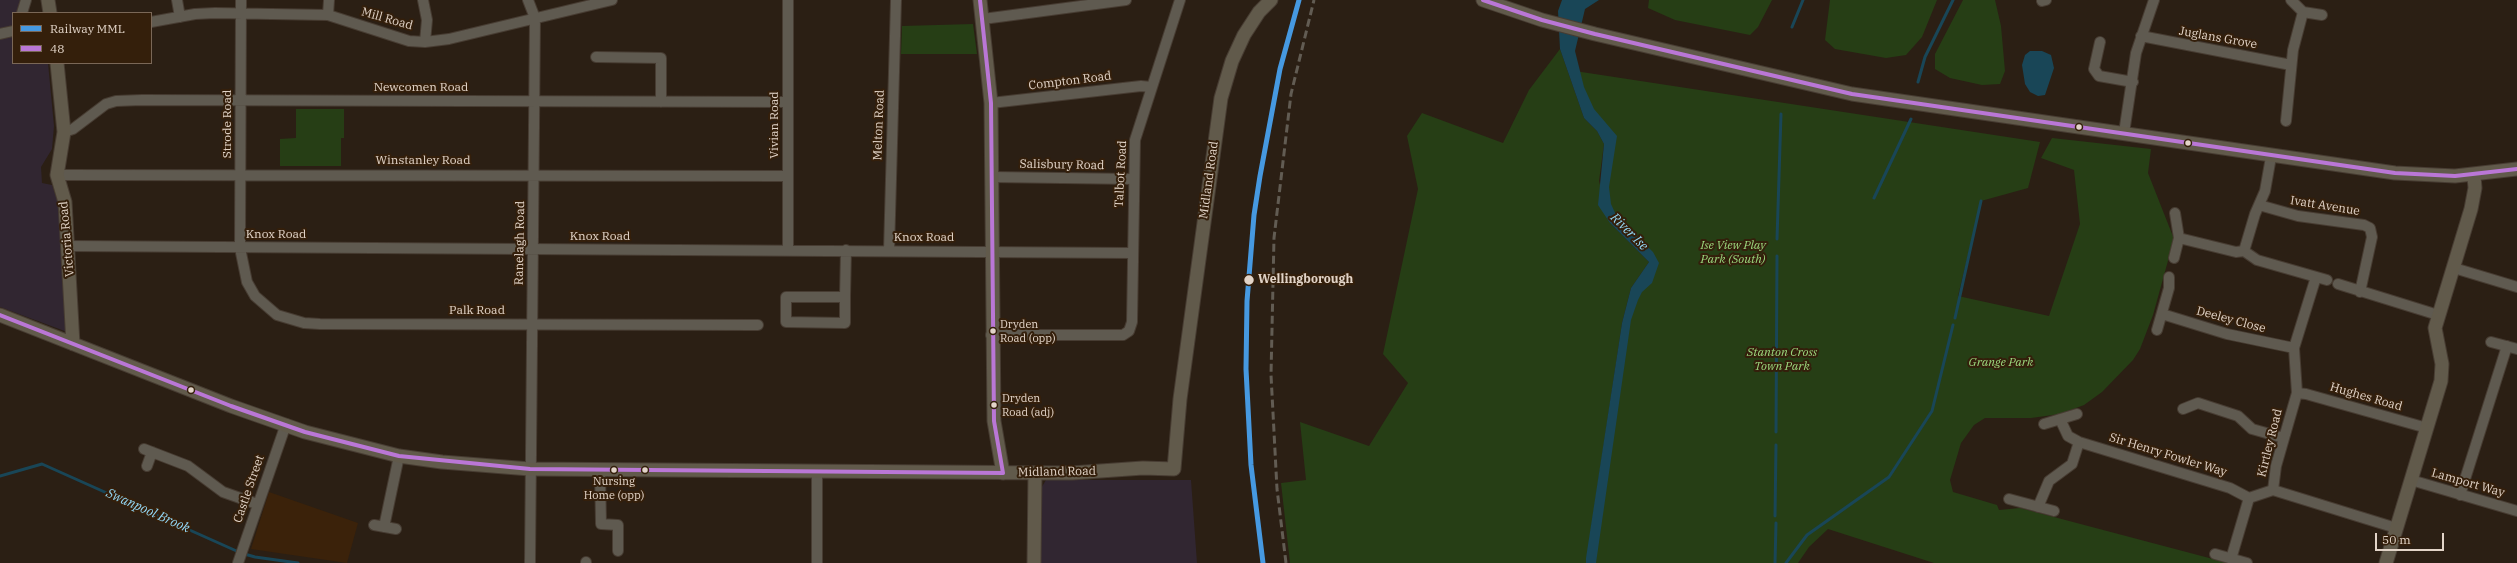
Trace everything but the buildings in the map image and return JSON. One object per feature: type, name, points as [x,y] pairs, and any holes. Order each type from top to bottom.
[{"type":"main road","points":[[48,0],[50,12]]},
{"type":"main road","points":[[980,0],[991,103],[991,251],[994,421],[1003,472]]},
{"type":"main road","name":"Midland Road","points":[[0,315],[231,406],[286,424],[305,432],[399,456],[530,469],[1036,473],[1174,469],[1180,399],[1221,98],[1230,66],[1244,35],[1259,12],[1272,0]]},
{"type":"main road","points":[[1483,0],[1542,20],[1595,34],[1852,94],[2124,133],[2272,157],[2395,173],[2444,177],[2474,176],[2517,169]]},
{"type":"main road","points":[[1496,0],[1507,7]]},
{"type":"main road","name":"Victoria Road","points":[[57,64],[64,132],[57,175],[65,202],[69,246],[73,344]]},
{"type":"main road","points":[[2386,563],[2442,376],[2436,336],[2438,315],[2454,268],[2474,198],[2474,176]]},
{"type":"main road","points":[[1034,563],[1036,473]]},
{"type":"street","points":[[22,12],[26,0]]},
{"type":"street","points":[[177,0],[180,17]]},
{"type":"street","name":"Strode Road","points":[[240,248],[241,0]]},
{"type":"street","points":[[328,15],[329,0]]},
{"type":"street","points":[[423,0],[428,20],[425,42]]},
{"type":"street","points":[[528,0],[535,18]]},
{"type":"street","name":"Mill Road","points":[[152,22],[180,17],[241,12],[328,15],[409,40],[425,42],[449,39],[610,0]]},
{"type":"street","name":"Vivian Road","points":[[788,0],[788,250]]},
{"type":"street","name":"Melton Road","points":[[889,251],[896,0]]},
{"type":"street","points":[[983,19],[1126,0]]},
{"type":"street","name":"Talbot Road","points":[[992,335],[1124,335],[1129,331],[1132,322],[1133,179],[1135,140],[1180,0]]},
{"type":"street","points":[[2124,133],[2133,82],[2136,53],[2154,0]]},
{"type":"street","points":[[2291,0],[2303,12],[2322,15]]},
{"type":"street","points":[[2286,120],[2291,65],[2303,12]]},
{"type":"street","name":"Ranelagh Road","points":[[530,563],[535,18]]},
{"type":"street","points":[[0,34],[12,31]]},
{"type":"street","name":"Juglans Grove","points":[[2141,36],[2291,65]]},
{"type":"street","points":[[2100,42],[2094,69],[2100,76],[2133,82]]},
{"type":"street","points":[[596,57],[661,58],[661,102]]},
{"type":"street","name":"Compton Road","points":[[991,103],[1141,86],[1151,87]]},
{"type":"street","name":"Newcomen Road","points":[[64,132],[73,129],[101,107],[116,101],[788,102]]},
{"type":"street","points":[[2244,251],[2265,191],[2272,157]]},
{"type":"street","name":"Winstanley Road","points":[[57,175],[241,174],[788,176]]},
{"type":"street","name":"Salisbury Road","points":[[991,177],[1133,179]]},
{"type":"street","name":"Ivatt Avenue","points":[[2259,205],[2298,216],[2364,225],[2370,228],[2372,237],[2360,292]]},
{"type":"street","points":[[2174,258],[2179,238],[2175,213]]},
{"type":"street","points":[[2179,238],[2236,252],[2244,251],[2257,260],[2311,274],[2327,280]]},
{"type":"street","name":"Knox Road","points":[[69,246],[1132,253]]},
{"type":"street","name":"Palk Road","points":[[240,248],[247,282],[255,296],[277,315],[292,320],[320,324],[758,325]]},
{"type":"street","points":[[845,297],[786,297],[786,322],[845,323],[846,250]]},
{"type":"street","points":[[2454,268],[2517,287]]},
{"type":"street","points":[[2157,330],[2169,288],[2169,277]]},
{"type":"street","name":"Kirtley Road","points":[[2316,277],[2294,348],[2297,393],[2273,480],[2273,490],[2396,528]]},
{"type":"street","points":[[2338,284],[2438,315]]},
{"type":"street","name":"Deeley Close","points":[[2162,314],[2227,334],[2294,348]]},
{"type":"street","points":[[2460,495],[2512,348],[2491,342]]},
{"type":"street","name":"Hughes Road","points":[[2297,393],[2306,394],[2427,428]]},
{"type":"street","points":[[2183,409],[2198,403],[2238,416],[2252,429],[2284,438]]},
{"type":"street","points":[[2044,424],[2077,414]]},
{"type":"street","name":"Sir Henry Fowler Way","points":[[2060,419],[2068,436],[2079,442],[2230,488],[2249,498]]},
{"type":"street","name":"Castle Street","points":[[238,563],[257,504],[286,424]]},
{"type":"street","points":[[2038,506],[2049,481],[2072,464],[2079,442]]},
{"type":"street","points":[[147,466],[148,450],[188,466],[223,492],[257,504]]},
{"type":"street","points":[[384,527],[399,456]]},
{"type":"street","points":[[600,470],[601,524],[618,525],[618,551]]},
{"type":"street","points":[[817,471],[817,563]]},
{"type":"street","name":"Lamport Way","points":[[2411,480],[2517,511]]},
{"type":"street","points":[[2232,559],[2249,498],[2273,490]]},
{"type":"street","points":[[2009,499],[2054,511]]},
{"type":"street","points":[[374,525],[396,529]]},
{"type":"street","points":[[2215,554],[2247,563]]},
{"type":"shaded area","points":[[0,0],[22,0],[17,12],[12,12],[12,64],[48,64],[54,126],[52,149],[41,167],[42,183],[52,185],[60,208],[70,333],[0,307]]},
{"type":"shaded area","points":[[1046,480],[1191,480],[1197,563],[1041,563],[1040,490]]},
{"type":"shaded area","points":[[269,492],[358,523],[347,563],[251,549]]},
{"type":"green space","points":[[1649,0],[1772,0],[1758,27],[1750,35],[1675,20],[1648,8]]},
{"type":"green space","points":[[1830,0],[1937,0],[1922,37],[1906,55],[1886,58],[1835,49],[1825,40]]},
{"type":"green space","points":[[1963,0],[1995,0],[2001,26],[2005,71],[2000,84],[1982,85],[1950,78],[1935,69],[1935,54]]},
{"type":"green space","points":[[973,24],[977,54],[901,54],[902,26]]},
{"type":"green space","points":[[1560,49],[1584,118],[1597,131],[1604,144],[1599,181],[1610,223],[1649,262],[1631,288],[1622,323],[1586,563],[1290,563],[1281,483],[1306,480],[1300,422],[1369,446],[1408,383],[1383,354],[1418,189],[1407,136],[1422,113],[1503,143],[1529,90]]},
{"type":"green space","name":"Stanton Cross Town Park","points":[[1575,71],[2040,142],[2028,188],[1981,201],[1958,296],[2049,316],[2080,224],[2074,170],[2041,158],[2052,138],[2151,149],[2148,173],[2174,239],[2153,315],[2140,349],[2133,360],[2102,392],[2084,405],[2060,414],[2031,418],[1985,418],[1974,425],[1961,443],[1950,480],[1953,492],[1997,505],[1999,510],[2020,508],[2228,563],[1934,563],[1828,529],[1809,547],[1798,563],[1589,563],[1633,293],[1655,259],[1603,202],[1611,140],[1587,108]]},
{"type":"green space","points":[[296,109],[344,109],[344,138],[341,138],[341,166],[280,166],[280,139],[296,138]]},
{"type":"water","name":"River Ise","points":[[1562,0],[1599,0],[1585,9],[1575,51],[1584,87],[1594,109],[1617,136],[1609,187],[1611,204],[1617,217],[1653,252],[1659,263],[1652,283],[1642,292],[1638,300],[1631,320],[1596,563],[1586,563],[1586,558],[1622,323],[1631,288],[1649,262],[1610,223],[1598,205],[1604,144],[1597,131],[1584,118],[1560,49],[1558,11]]},
{"type":"water","points":[[2030,51],[2042,51],[2051,55],[2054,68],[2045,95],[2038,96],[2030,92],[2025,84],[2022,65],[2025,55]]},
{"type":"waterway","points":[[1792,27],[1803,0]]},
{"type":"waterway","points":[[1918,82],[1925,57],[1953,0]]},
{"type":"waterway","points":[[1777,239],[1781,114]]},
{"type":"waterway","points":[[1874,198],[1911,119]]},
{"type":"waterway","points":[[1955,318],[1981,201]]},
{"type":"waterway","points":[[1776,432],[1777,256]]},
{"type":"waterway","points":[[1786,563],[1807,535],[1889,477],[1932,411],[1953,325]]},
{"type":"waterway","points":[[1775,516],[1776,445]]},
{"type":"waterway","name":"Swanpool Brook","points":[[0,476],[42,464],[241,553],[255,557],[298,563]]},
{"type":"waterway","points":[[1775,563],[1776,523]]},
{"type":"railway","points":[[1286,563],[1277,489],[1271,375],[1274,238],[1291,94],[1314,0]]},
{"type":"rail line","name":"MML","points":[[1263,563],[1251,465],[1246,369],[1247,301],[1254,215],[1260,176],[1280,69],[1299,0]]},
{"type":"transit line","name":"48","points":[[980,0],[991,103],[994,421],[1003,473]]},
{"type":"transit line","name":"48","points":[[1483,0],[1542,20],[1595,34],[1852,94],[2395,173],[2455,176],[2517,169]]},
{"type":"transit line","name":"48","points":[[0,315],[231,406],[305,432],[399,456],[530,469],[1003,473]]},
{"type":"place","name":"Wellingborough","points":[[1249,280]]},
{"type":"place","name":"Dryden Road (opp)","points":[[993,331]]},
{"type":"place","name":"Dryden Road (adj)","points":[[994,405]]},
{"type":"place","name":"Nursing Home (opp)","points":[[614,470]]},
{"type":"park label","name":"Ise View Play Park (South)","points":[[1733,253]]},
{"type":"park label","name":"Grange Park","points":[[2001,363]]}]
